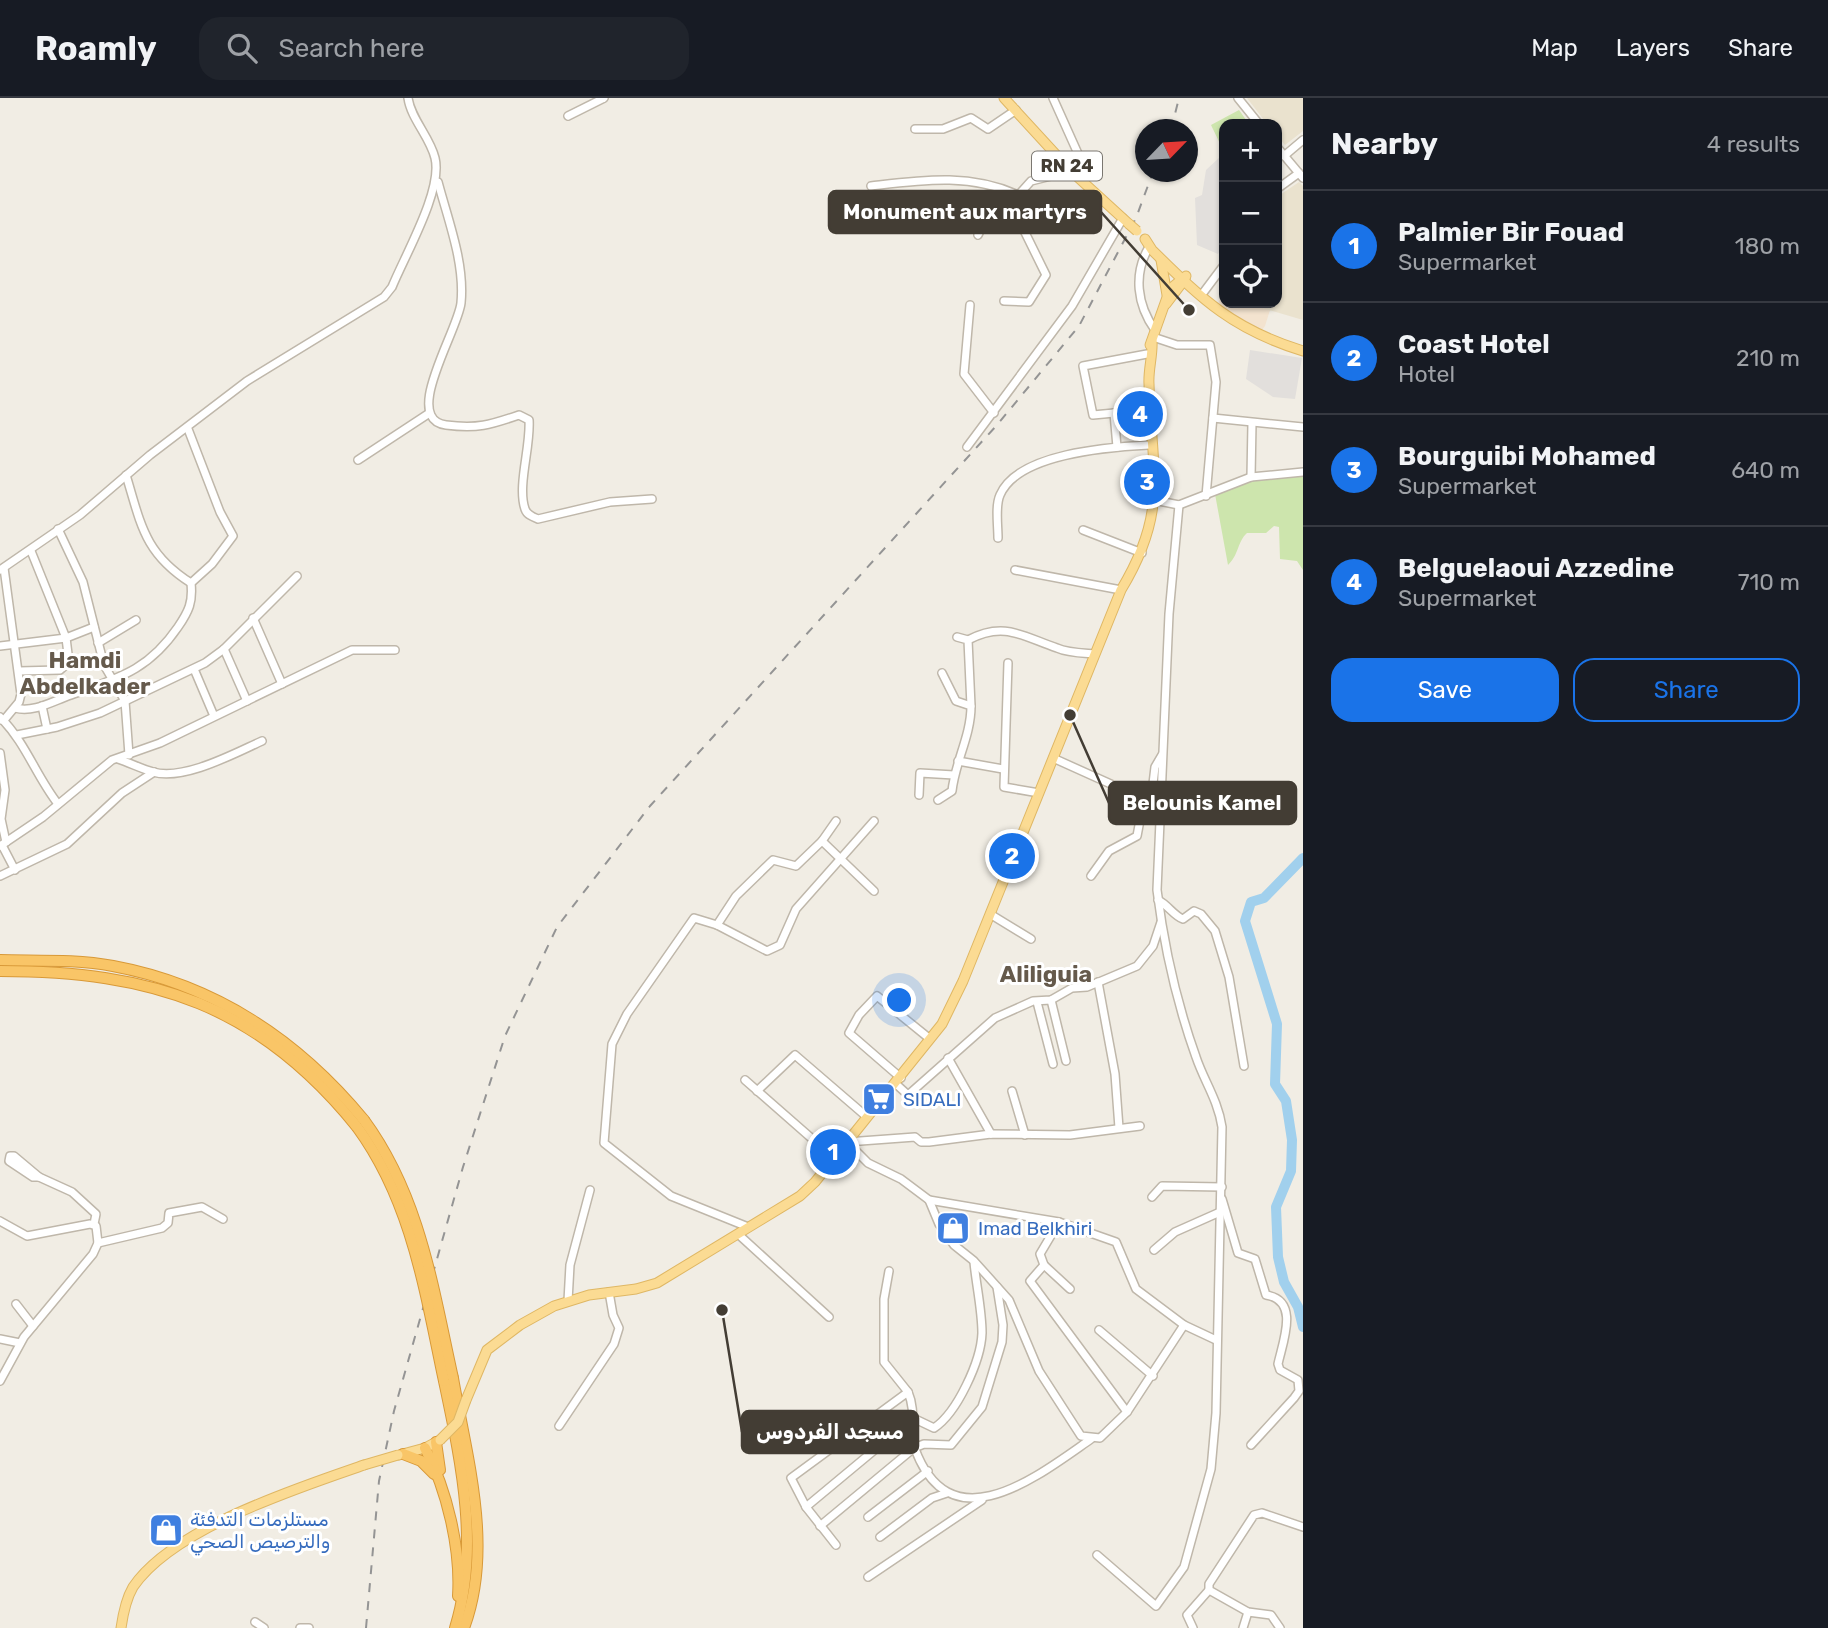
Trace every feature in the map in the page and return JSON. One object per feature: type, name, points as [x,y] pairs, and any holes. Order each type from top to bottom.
[{"type":"highway","points":[[0,960],[111,966],[164,978],[209,995],[257,1022],[323,1073],[393,1164],[414,1211],[448,1380],[473,1486],[475,1583],[464,1628]]},
{"type":"highway","points":[[0,971],[65,971],[112,977],[154,986],[217,1010],[259,1035],[300,1067],[361,1123]]},
{"type":"highway","points":[[448,1380],[466,1518],[467,1574],[455,1628]]},
{"type":"highway","points":[[438,1441],[450,1516],[455,1521],[466,1518]]},
{"type":"highway","points":[[425,1448],[439,1479],[458,1568],[455,1628]]},
{"type":"highway","points":[[401,1454],[421,1461],[439,1479]]},
{"type":"main road","name":"RN 24","points":[[1009,102],[1071,171],[1199,294],[1223,314],[1271,341],[1303,351]]},
{"type":"main road","name":"RN 24","points":[[1147,243],[1160,259],[1183,279]]},
{"type":"main road","points":[[1160,259],[1166,300]]},
{"type":"main road","points":[[1166,300],[1178,292],[1183,279]]},
{"type":"main road","points":[[1155,496],[1146,410],[1147,354],[1171,287],[1183,279]]},
{"type":"main road","points":[[1178,292],[1199,294]]},
{"type":"main road","points":[[121,1628],[132,1588],[154,1563],[185,1540],[296,1489],[425,1448],[438,1441],[458,1422],[488,1350],[520,1325],[568,1301],[657,1283],[800,1196],[898,1081],[942,1024],[963,981],[1121,590],[1142,552],[1157,475],[1149,382],[1153,336]]},
{"type":"street","points":[[408,98],[435,157],[437,178],[460,273],[461,303],[427,400],[428,414],[436,424],[464,427],[487,427],[519,415],[529,420],[524,494],[525,509],[532,517],[538,519],[610,502],[652,499]]},
{"type":"street","points":[[568,116],[604,98]]},
{"type":"street","points":[[1053,98],[1084,167],[1079,178]]},
{"type":"street","points":[[1238,98],[1255,119]]},
{"type":"street","points":[[915,129],[943,129],[971,118],[988,129],[1009,102]]},
{"type":"street","points":[[1284,156],[1303,140]]},
{"type":"street","points":[[1282,153],[1301,176],[1282,186]]},
{"type":"street","points":[[978,235],[989,213],[1010,202],[1031,181],[1041,176],[1071,171]]},
{"type":"street","points":[[58,804],[42,784],[17,735],[1,719],[15,708],[21,694],[2,569],[80,515],[126,475],[247,381],[384,297],[392,287],[434,195],[437,178]]},
{"type":"street","points":[[871,186],[958,178],[1003,188],[1018,195]]},
{"type":"street","points":[[1004,301],[1029,302],[1046,279],[1045,271],[1010,202]]},
{"type":"street","points":[[967,447],[1072,306],[1126,221]]},
{"type":"street","points":[[1147,243],[1140,263],[1139,287],[1153,336],[1177,345],[1210,345],[1216,382],[1206,496]]},
{"type":"street","points":[[1199,294],[1219,271]]},
{"type":"street","points":[[970,305],[964,374],[994,413]]},
{"type":"street","points":[[1146,410],[1093,415],[1083,366],[1147,354]]},
{"type":"street","points":[[358,460],[428,414]]},
{"type":"street","points":[[1114,414],[1117,447]]},
{"type":"street","points":[[1213,418],[1303,426]]},
{"type":"street","points":[[1251,477],[1252,423]]},
{"type":"street","points":[[188,429],[220,512],[233,536],[212,564],[191,583]]},
{"type":"street","points":[[998,538],[999,497],[1010,478],[1060,456],[1149,445]]},
{"type":"street","points":[[1155,496],[1179,505],[1251,477],[1303,472]]},
{"type":"street","points":[[15,708],[27,710],[42,706],[112,682],[147,662],[167,642],[193,600],[191,583],[167,567],[139,524],[126,475]]},
{"type":"street","points":[[1097,1555],[1156,1606],[1184,1567],[1211,1469],[1222,1198],[1219,1110],[1197,1060],[1161,922],[1158,900],[1169,614],[1179,505]]},
{"type":"street","points":[[58,529],[76,562],[97,643],[112,682],[125,701],[129,755]]},
{"type":"street","points":[[1083,530],[1142,552]]},
{"type":"street","points":[[19,671],[67,667],[69,658],[66,638],[31,551]]},
{"type":"street","points":[[1015,569],[1121,590]]},
{"type":"street","points":[[17,735],[47,729],[125,701],[194,669],[224,649],[297,576]]},
{"type":"street","points":[[253,618],[282,684]]},
{"type":"street","points":[[97,643],[136,620]]},
{"type":"street","points":[[0,646],[66,638],[94,627]]},
{"type":"street","points":[[957,637],[968,640],[986,631],[1014,631],[1060,650],[1095,654]]},
{"type":"street","points":[[938,800],[952,791],[954,775],[971,721],[968,640]]},
{"type":"street","points":[[224,649],[247,701]]},
{"type":"street","points":[[3,844],[58,804],[97,770],[117,758],[160,743],[352,650],[395,650]]},
{"type":"street","points":[[1008,663],[1004,787],[1039,793]]},
{"type":"street","points":[[194,669],[214,716]]},
{"type":"street","points":[[942,673],[956,701],[971,706]]},
{"type":"street","points":[[42,706],[47,729]]},
{"type":"street","points":[[117,758],[153,772],[195,768],[262,741]]},
{"type":"street","points":[[0,754],[5,790],[1,819],[3,844],[15,870]]},
{"type":"street","points":[[1091,876],[1109,851],[1137,836],[1144,799],[1152,792],[1155,766],[1162,754]]},
{"type":"street","points":[[1053,758],[1144,799]]},
{"type":"street","points":[[958,761],[1003,769]]},
{"type":"street","points":[[0,876],[67,844],[114,800],[153,772]]},
{"type":"street","points":[[919,795],[920,773],[954,775]]},
{"type":"street","points":[[717,925],[736,896],[773,860],[796,866],[822,841],[836,821]]},
{"type":"street","points":[[748,1227],[671,1196],[604,1143],[612,1044],[627,1014],[694,918],[717,925],[767,951],[779,945],[796,909],[874,821]]},
{"type":"street","points":[[822,841],[874,891]]},
{"type":"street","points":[[1158,900],[1169,906],[1179,918],[1183,919],[1194,911],[1213,925],[1229,977],[1244,1066]]},
{"type":"street","points":[[990,914],[1031,939]]},
{"type":"street","points":[[930,1038],[877,996],[859,1015],[849,1033],[898,1081],[908,1095],[995,1018],[1037,1002],[1051,1000],[1072,988],[1098,982],[1137,966],[1153,946],[1161,922]]},
{"type":"street","points":[[1098,982],[1115,1074],[1119,1128]]},
{"type":"street","points":[[1051,1000],[1066,1061]]},
{"type":"street","points":[[1037,1002],[1053,1063]]},
{"type":"street","points":[[757,1091],[795,1055],[867,1117]]},
{"type":"street","points":[[948,1058],[991,1134]]},
{"type":"street","points":[[745,1080],[834,1158]]},
{"type":"street","points":[[1012,1091],[1025,1135]]},
{"type":"street","points":[[847,1142],[915,1138],[921,1142],[929,1142],[991,1134],[1070,1135],[1140,1126]]},
{"type":"street","points":[[847,1142],[868,1163],[901,1179],[929,1200],[947,1234],[997,1285],[1020,1323],[1039,1371],[1081,1436],[1100,1438],[1127,1412],[1184,1325]]},
{"type":"street","points":[[0,1381],[20,1343],[93,1254],[98,1243],[98,1232],[94,1224],[96,1214],[76,1195],[39,1177]]},
{"type":"street","points":[[1153,1197],[1162,1186],[1222,1187]]},
{"type":"street","points":[[568,1301],[570,1265],[590,1190]]},
{"type":"street","points":[[1222,1198],[1238,1253],[1255,1259],[1266,1295],[1278,1297],[1285,1304],[1286,1326],[1278,1364],[1280,1370],[1298,1380],[1299,1391],[1251,1445]]},
{"type":"street","points":[[929,1200],[1059,1222],[1116,1242],[1136,1289],[1184,1325],[1216,1340]]},
{"type":"street","points":[[98,1243],[162,1228],[168,1223],[169,1213],[196,1207],[223,1219]]},
{"type":"street","points":[[1154,1251],[1175,1231],[1220,1212]]},
{"type":"street","points":[[0,1222],[27,1237],[94,1224]]},
{"type":"street","points":[[1059,1222],[1040,1254],[1044,1265],[1070,1289]]},
{"type":"street","points":[[738,1234],[829,1317]]},
{"type":"street","points":[[913,1418],[934,1428],[946,1420],[968,1381],[982,1334],[974,1261]]},
{"type":"street","points":[[1044,1265],[1030,1282],[1127,1412]]},
{"type":"street","points":[[889,1271],[884,1299],[884,1362],[908,1392],[915,1407],[915,1448],[928,1471],[947,1493]]},
{"type":"street","points":[[820,1526],[915,1448],[924,1444],[951,1445],[982,1407],[1002,1342],[1003,1325],[997,1285]]},
{"type":"street","points":[[559,1426],[614,1344],[619,1328],[613,1315],[609,1292]]},
{"type":"street","points":[[16,1304],[33,1326]]},
{"type":"street","points":[[1099,1330],[1153,1376]]},
{"type":"street","points":[[0,1339],[20,1343]]},
{"type":"street","points":[[836,1545],[806,1507],[790,1478],[908,1392]]},
{"type":"street","points":[[806,1507],[913,1418]]},
{"type":"street","points":[[868,1577],[983,1499],[1027,1484],[1091,1438]]},
{"type":"street","points":[[868,1517],[928,1471]]},
{"type":"street","points":[[880,1536],[932,1498],[947,1493],[983,1499]]},
{"type":"street","points":[[1192,1628],[1187,1615],[1209,1590],[1210,1578],[1254,1515],[1262,1513],[1303,1527]]},
{"type":"street","points":[[1209,1590],[1248,1612],[1271,1615],[1280,1628]]},
{"type":"street","points":[[1243,1628],[1248,1612]]},
{"type":"street","points":[[255,1622],[264,1628]]},
{"type":"street","points":[[300,1628],[309,1628]]},
{"type":"shaded area","points":[[1247,98],[1303,98],[1303,131],[1285,145],[1282,141],[1282,119],[1263,119]]},
{"type":"shaded area","points":[[1219,158],[1218,254],[1197,245],[1195,198],[1202,195],[1206,170]]},
{"type":"shaded area","points":[[1299,182],[1303,186],[1303,320],[1262,308],[1282,308],[1282,194]]},
{"type":"shaded area","points":[[1223,308],[1270,310],[1261,331]]},
{"type":"shaded area","points":[[1250,350],[1302,358],[1295,399],[1273,397],[1246,379]]},
{"type":"green space","points":[[1239,110],[1245,119],[1222,119]]},
{"type":"green space","points":[[1219,121],[1219,142],[1211,125]]},
{"type":"green space","points":[[1303,475],[1303,570],[1297,561],[1280,559],[1279,527],[1274,526],[1266,533],[1247,533],[1228,565],[1215,494],[1259,478]]},
{"type":"waterway","points":[[1303,858],[1264,898],[1251,902],[1245,921],[1277,1024],[1275,1084],[1286,1101],[1292,1140],[1291,1171],[1276,1207],[1278,1257],[1284,1282],[1298,1307],[1303,1327]]},
{"type":"railway","points":[[1174,119],[1179,98]]},
{"type":"railway","points":[[366,1628],[379,1481],[394,1411],[463,1167],[505,1036],[557,927],[650,806],[997,425],[1079,326],[1136,218],[1149,182]]},
{"type":"place","name":"Monument aux martyrs","points":[[1189,310]]},
{"type":"place","name":"Belguelaoui Azzedine","points":[[1140,414]]},
{"type":"place","name":"Bourguibi Mohamed","points":[[1147,482]]},
{"type":"place","name":"Belounis Kamel","points":[[1070,715]]},
{"type":"place","name":"Coast Hotel","points":[[1012,856]]},
{"type":"place","name":"SIDALI","points":[[879,1099]]},
{"type":"place","name":"Palmier Bir Fouad","points":[[833,1152]]},
{"type":"place","name":"Imad Belkhiri","points":[[953,1228]]},
{"type":"place","name":"مسجد الفردوس","points":[[722,1310]]},
{"type":"place","name":"مستلزمات التدفئة والترصيص الصحي","points":[[166,1530]]},
{"type":"district","name":"Hamdi Abdelkader","points":[[85,673]]},
{"type":"district","name":"Aliliguia","points":[[1046,974]]}]
